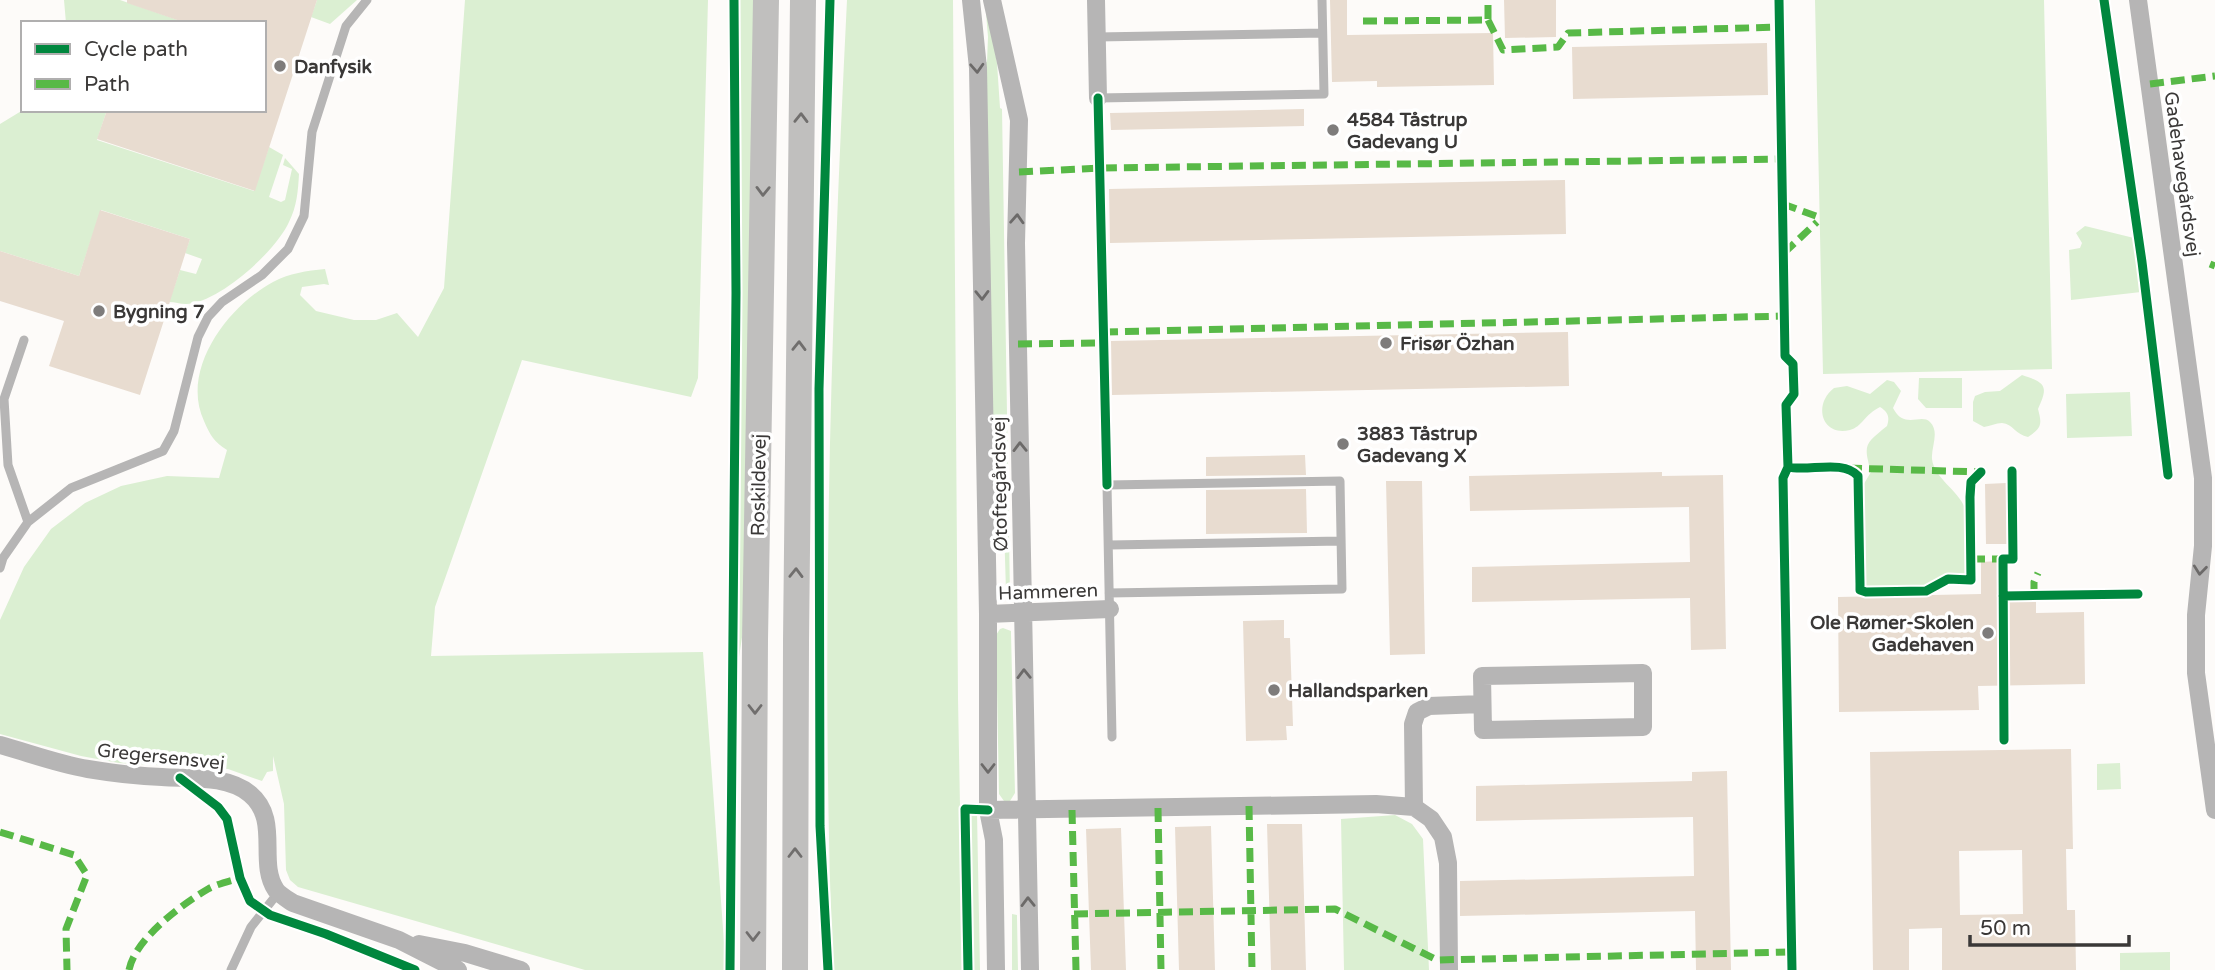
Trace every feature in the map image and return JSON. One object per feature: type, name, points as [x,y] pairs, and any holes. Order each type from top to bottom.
[{"type":"main road","name":"Roskildevej","points":[[753,970],[755,626],[766,0]]},
{"type":"main road","name":"Roskildevej","points":[[795,970],[803,0]]},
{"type":"street","name":"Øtoftegårdsvej","points":[[971,0],[978,68],[988,614],[988,810],[994,840],[996,970]]},
{"type":"street","name":"Øtoftegårdsvej","points":[[992,0],[1019,120],[1016,243],[1030,970]]},
{"type":"street","points":[[1096,0],[1098,98]]},
{"type":"street","name":"Gadehavegårdsvej","points":[[2138,0],[2209,477],[2215,553]]},
{"type":"street","name":"Gadehavegårdsvej","points":[[2209,477],[2196,615],[2196,673],[2215,810]]},
{"type":"street","name":"Hammeren","points":[[988,614],[1110,601]]},
{"type":"street","points":[[1643,673],[1643,727],[1483,730],[1482,704],[1482,676],[1643,673]]},
{"type":"street","points":[[1414,807],[1413,724],[1417,712],[1429,706],[1482,704]]},
{"type":"street","name":"Gregersensvej","points":[[0,744],[85,769],[116,774],[206,779],[240,788],[249,793],[262,809],[268,837],[270,875],[278,893]]},
{"type":"street","points":[[988,810],[1377,804],[1414,807],[1432,820],[1443,837],[1448,863],[1449,970]]},
{"type":"street","points":[[278,893],[293,903],[399,940],[458,970]]},
{"type":"street","points":[[399,940],[465,953],[521,970]]},
{"type":"lane","points":[[1,561],[28,522],[71,488],[163,451],[174,431],[198,337],[208,317],[222,302],[262,275],[288,249],[304,216],[312,132],[346,26],[367,0]]},
{"type":"lane","points":[[1098,98],[1324,94],[1322,0]]},
{"type":"lane","points":[[1097,37],[1322,33]]},
{"type":"lane","points":[[24,340],[4,399],[8,465],[28,522]]},
{"type":"lane","points":[[1110,601],[1342,589],[1340,481],[1107,485],[1112,737]]},
{"type":"lane","points":[[1109,545],[1341,541]]},
{"type":"lane","points":[[231,970],[251,927],[278,893]]},
{"type":"green space","points":[[64,0],[120,0],[181,21],[66,21]]},
{"type":"green space","points":[[317,0],[357,0],[330,24],[311,17]]},
{"type":"green space","points":[[465,0],[708,0],[698,378],[691,397],[522,360],[435,607],[431,656],[703,652],[726,970],[585,970],[298,887],[290,880],[286,870],[284,804],[273,756],[273,771],[267,772],[262,781],[228,769],[119,763],[81,756],[0,734],[0,620],[24,567],[51,529],[85,503],[121,486],[167,476],[219,478],[227,450],[213,438],[204,421],[198,401],[198,381],[203,361],[213,341],[240,307],[279,279],[325,269],[329,285],[302,287],[300,295],[316,311],[354,320],[376,320],[397,313],[418,337],[444,288]]},
{"type":"green space","points":[[738,0],[753,0],[753,41],[746,611],[739,657],[735,657],[741,235]]},
{"type":"green space","points":[[847,0],[953,0],[958,698],[963,970],[833,970],[827,606],[836,242]]},
{"type":"green space","points":[[1815,0],[2044,0],[2052,369],[1823,374]]},
{"type":"green space","points":[[986,13],[997,63],[1002,109],[1010,596],[1006,592],[1004,525],[993,479],[984,62],[987,62]]},
{"type":"green space","points":[[21,111],[106,112],[97,140],[254,191],[269,147],[283,155],[269,197],[281,202],[285,200],[292,169],[283,165],[285,158],[299,174],[292,216],[272,247],[245,274],[214,295],[186,304],[169,302],[180,270],[196,274],[202,259],[185,253],[190,239],[101,210],[79,276],[0,251],[0,124]]},
{"type":"green space","points":[[2085,226],[2134,238],[2141,292],[2071,300],[2069,250],[2080,248],[2082,243],[2076,233]]},
{"type":"green space","points":[[2022,375],[2041,383],[2044,391],[2038,409],[2040,422],[2036,431],[2028,437],[2006,424],[1984,427],[1973,421],[1975,396],[2000,391]]},
{"type":"green space","points":[[1919,378],[1962,378],[1962,408],[1926,408],[1918,399]]},
{"type":"green space","points":[[1887,380],[1894,382],[1901,391],[1893,408],[1897,415],[1907,420],[1926,420],[1933,426],[1934,466],[1965,508],[1967,575],[1948,575],[1924,587],[1864,588],[1862,487],[1871,472],[1867,450],[1870,441],[1887,426],[1888,417],[1880,407],[1854,428],[1840,431],[1827,424],[1822,410],[1827,395],[1834,388],[1847,386],[1870,394]]},
{"type":"green space","points":[[2130,392],[2132,436],[2067,438],[2066,394]]},
{"type":"green space","points":[[1003,628],[1011,631],[1015,793],[1010,801],[1004,801],[999,794],[996,635]]},
{"type":"green space","points":[[2120,763],[2121,789],[2097,790],[2097,764]]},
{"type":"green space","points":[[977,813],[980,970],[972,970],[969,816]]},
{"type":"green space","points":[[1395,815],[1412,824],[1423,839],[1429,970],[1344,970],[1341,819]]},
{"type":"green space","points":[[1012,914],[1017,915],[1018,970],[1012,970]]},
{"type":"green space","points":[[2170,952],[2170,970],[2120,970],[2120,953]]},
{"type":"building","name":"Danfysik","points":[[127,0],[317,0],[255,191],[97,139],[106,112],[266,112],[266,21],[180,21],[127,3]]},
{"type":"building","points":[[1330,0],[1347,0],[1347,35],[1493,33],[1494,85],[1377,87],[1377,81],[1332,82]]},
{"type":"building","points":[[1504,0],[1556,0],[1556,37],[1505,38]]},
{"type":"building","points":[[1767,43],[1768,95],[1573,99],[1572,47]]},
{"type":"building","points":[[1304,109],[1304,126],[1111,130],[1110,113]]},
{"type":"building","points":[[1565,180],[1566,234],[1110,243],[1109,189]]},
{"type":"building","name":"Bygning 7","points":[[100,210],[190,239],[140,395],[49,366],[64,321],[0,301],[0,251],[79,276]]},
{"type":"building","points":[[1568,332],[1569,386],[1112,395],[1111,341]]},
{"type":"building","points":[[1305,455],[1306,475],[1206,476],[1206,457]]},
{"type":"building","points":[[1662,472],[1662,476],[1723,475],[1726,649],[1691,650],[1690,598],[1472,602],[1472,567],[1690,562],[1689,507],[1470,511],[1469,476]]},
{"type":"building","points":[[1386,481],[1422,481],[1425,654],[1390,655]]},
{"type":"building","points":[[2006,483],[2007,544],[1986,544],[1985,484]]},
{"type":"building","points":[[1306,489],[1307,533],[1206,534],[1206,490]]},
{"type":"building","points":[[1999,561],[2000,598],[2036,597],[2036,613],[2084,612],[2085,684],[1978,686],[1979,710],[1839,712],[1838,597],[1981,594],[1981,562]]},
{"type":"building","points":[[1284,620],[1284,638],[1290,638],[1293,726],[1286,726],[1287,740],[1246,741],[1243,621]]},
{"type":"building","points":[[2071,749],[2073,849],[2066,849],[2067,910],[2075,910],[2076,970],[1942,970],[1942,928],[1909,929],[1909,970],[1873,970],[1870,752]],"holes":[[[2022,850],[2023,914],[1960,915],[1959,851]]]},
{"type":"building","points":[[1727,771],[1731,970],[1696,970],[1695,911],[1460,916],[1460,881],[1694,876],[1693,817],[1476,821],[1476,786],[1692,781],[1692,772]]},
{"type":"building","points":[[1267,824],[1302,824],[1306,970],[1271,970]]},
{"type":"building","points":[[1211,826],[1215,970],[1179,970],[1175,827]]},
{"type":"building","points":[[1121,828],[1126,970],[1091,970],[1086,829]]},
{"type":"marked path","points":[[1363,21],[1488,20],[1488,0]]},
{"type":"marked path","points":[[1488,20],[1503,50],[1558,47],[1568,33],[1780,27]]},
{"type":"marked path","points":[[2150,84],[2215,76]]},
{"type":"marked path","points":[[1019,172],[1100,168],[1783,159]]},
{"type":"marked path","points":[[1783,204],[1816,216]]},
{"type":"marked path","points":[[1784,253],[1817,222]]},
{"type":"marked path","points":[[2210,264],[2215,266]]},
{"type":"marked path","points":[[1104,332],[1785,316]]},
{"type":"marked path","points":[[1018,344],[1104,343]]},
{"type":"marked path","points":[[1848,468],[1981,472]]},
{"type":"marked path","points":[[1971,559],[2003,559]]},
{"type":"marked path","points":[[2034,595],[2034,582],[2038,573]]},
{"type":"marked path","points":[[1249,806],[1252,970]]},
{"type":"marked path","points":[[1158,808],[1161,970]]},
{"type":"marked path","points":[[1072,810],[1076,970]]},
{"type":"marked path","points":[[0,832],[74,855],[87,875],[66,929],[67,970]]},
{"type":"marked path","points":[[129,970],[140,947],[173,913],[208,889],[240,878]]},
{"type":"marked path","points":[[1074,914],[1335,909],[1437,960],[1792,952]]},
{"type":"cycle path","points":[[730,970],[736,293],[734,0]]},
{"type":"cycle path","points":[[828,970],[820,826],[819,389],[830,0]]},
{"type":"cycle path","points":[[1779,0],[1785,356],[1793,364],[1794,394],[1786,405],[1788,467],[1844,468],[1858,476],[1860,590],[1866,592],[1926,591],[1948,579],[1971,580],[1971,482],[1981,472]]},
{"type":"cycle path","points":[[2104,0],[2142,262],[2168,475]]},
{"type":"cycle path","points":[[1098,98],[1107,485]]},
{"type":"cycle path","points":[[1788,467],[1783,478],[1792,970]]},
{"type":"cycle path","points":[[2004,740],[2003,559],[2013,559],[2012,471]]},
{"type":"cycle path","points":[[2003,596],[2138,594]]},
{"type":"cycle path","points":[[180,778],[218,807],[227,819],[240,878],[250,901],[270,915],[415,970]]},
{"type":"cycle path","points":[[968,970],[965,809],[988,810]]},
{"type":"place","name":"Danfysik","points":[[280,66]]},
{"type":"place","name":"4584 Tåstrup Gadevang U","points":[[1333,130]]},
{"type":"place","name":"Bygning 7","points":[[99,311]]},
{"type":"place","name":"Frisør Özhan","points":[[1386,343]]},
{"type":"place","name":"3883 Tåstrup Gadevang X","points":[[1343,444]]},
{"type":"place","name":"Ole Rømer-Skolen Gadehaven","points":[[1988,633]]},
{"type":"place","name":"Hallandsparken","points":[[1274,690]]}]
